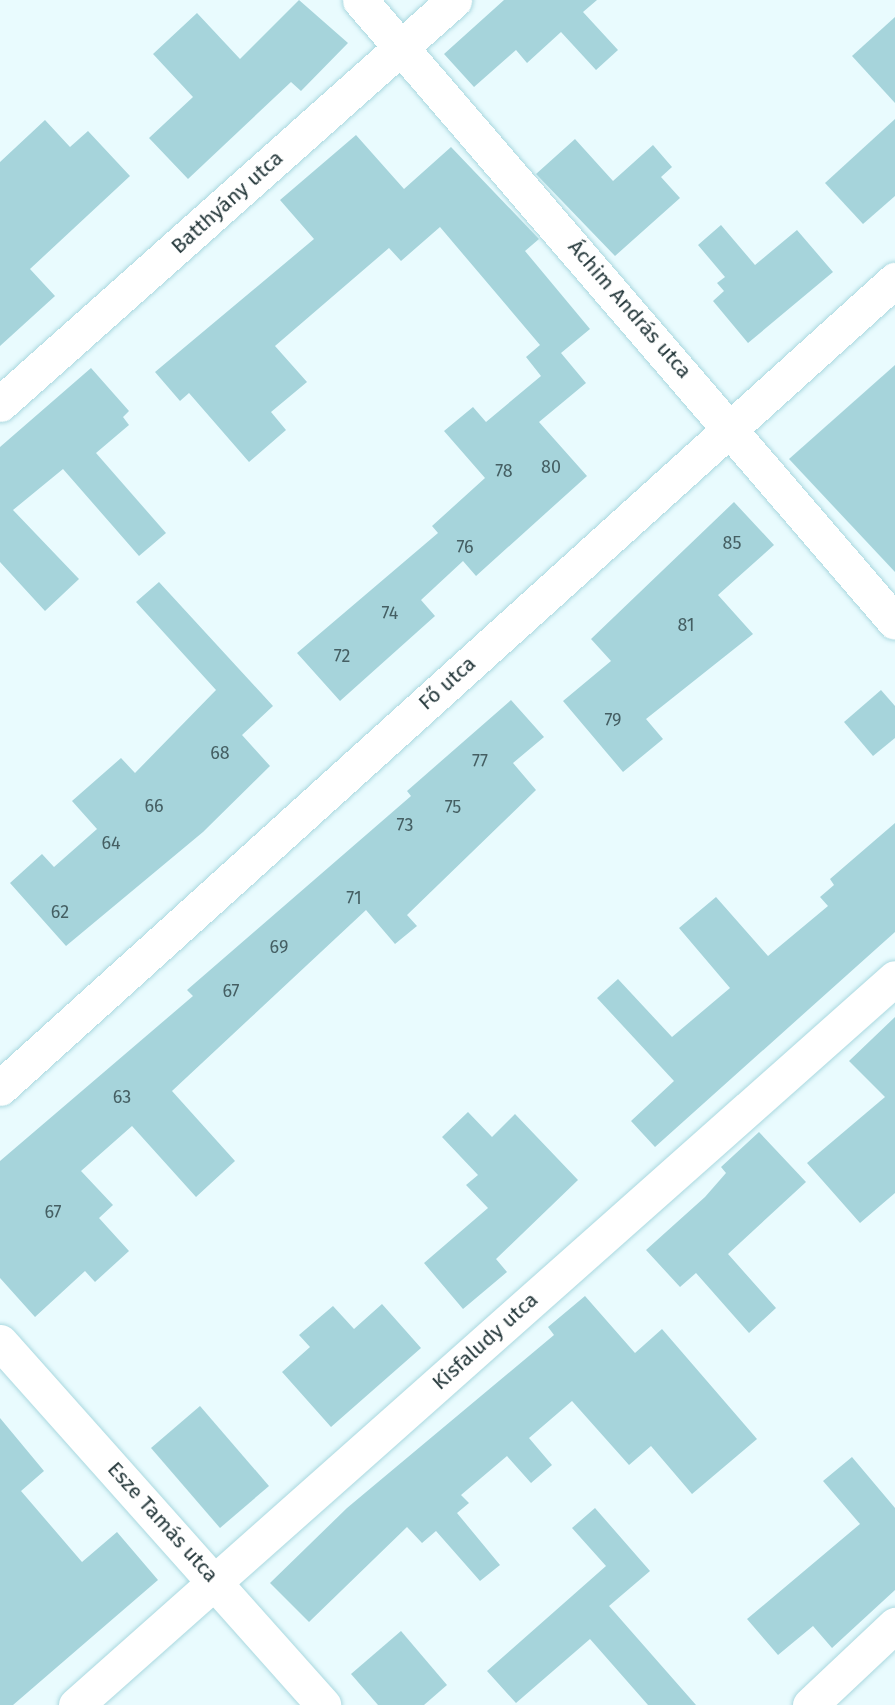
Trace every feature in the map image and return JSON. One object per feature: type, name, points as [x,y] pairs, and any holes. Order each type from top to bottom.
[{"type":"street","name":"Áchim András utca","points":[[360,0],[731,425],[895,622]]},
{"type":"street","name":"Batthyány utca","points":[[0,404],[453,0]]},
{"type":"street","name":"Fő utca","points":[[0,1088],[731,425],[895,281]]},
{"type":"street","name":"Kisfaludy utca","points":[[76,1705],[895,978]]},
{"type":"street","name":"Esze Tamás utca","points":[[0,1342],[216,1581],[323,1705]]},
{"type":"street","points":[[810,1705],[895,1625]]},
{"type":"building","points":[[299,0],[348,43],[301,91],[291,82],[188,179],[149,138],[193,97],[153,54],[197,13],[240,59]]},
{"type":"building","points":[[504,0],[597,0],[583,12],[618,50],[596,70],[561,32],[527,63],[516,50],[474,87],[444,54]]},
{"type":"building","points":[[895,17],[895,103],[852,56]]},
{"type":"building","points":[[895,119],[895,196],[863,224],[825,183]]},
{"type":"building","points":[[45,120],[70,147],[88,131],[130,176],[30,269],[55,296],[0,346],[0,162]]},
{"type":"building","points":[[356,135],[404,189],[451,147],[539,239],[525,251],[590,329],[561,353],[586,383],[539,422],[587,476],[476,576],[463,561],[421,600],[435,616],[340,701],[297,653],[438,533],[432,526],[485,478],[444,431],[473,407],[486,422],[541,376],[526,357],[540,345],[440,227],[401,261],[389,248],[275,346],[307,382],[271,412],[286,430],[249,462],[189,393],[180,401],[155,372],[314,239],[280,200]]},
{"type":"building","points":[[575,139],[613,181],[653,145],[672,167],[661,177],[680,198],[615,256],[536,174]]},
{"type":"building","points":[[721,225],[755,265],[797,230],[833,272],[748,343],[713,301],[724,291],[717,283],[725,277],[698,245]]},
{"type":"building","points":[[895,365],[895,572],[789,459]]},
{"type":"building","points":[[91,368],[129,411],[123,417],[129,425],[96,453],[166,533],[139,556],[63,469],[13,510],[79,579],[45,611],[0,562],[0,447]]},
{"type":"building","points":[[734,502],[774,545],[718,595],[753,634],[646,719],[663,739],[623,772],[563,701],[611,661],[591,639]]},
{"type":"building","points":[[159,582],[273,706],[242,735],[270,766],[203,832],[66,946],[10,883],[42,854],[54,867],[97,829],[72,801],[121,758],[135,773],[216,690],[136,602]]},
{"type":"building","points":[[881,690],[895,706],[895,738],[873,756],[844,722]]},
{"type":"building","points":[[511,700],[544,737],[513,763],[536,790],[407,915],[417,926],[395,944],[366,910],[172,1091],[235,1161],[196,1197],[132,1126],[81,1171],[113,1205],[99,1218],[129,1251],[95,1282],[85,1271],[35,1317],[0,1278],[0,1161],[193,996],[187,990],[411,796],[407,791]]},
{"type":"building","points":[[895,823],[895,932],[655,1147],[631,1121],[674,1081],[597,998],[618,979],[672,1037],[730,988],[679,928],[716,897],[768,956],[828,906],[820,897],[834,885],[830,879]]},
{"type":"building","points":[[895,1017],[895,1193],[860,1223],[807,1163],[885,1097],[849,1061]]},
{"type":"building","points":[[468,1112],[492,1137],[515,1114],[578,1180],[496,1259],[507,1272],[463,1309],[424,1263],[488,1208],[466,1185],[478,1175],[442,1137]]},
{"type":"building","points":[[759,1132],[806,1182],[728,1254],[776,1308],[749,1333],[696,1273],[680,1287],[646,1250],[705,1197],[726,1173],[721,1167]]},
{"type":"building","points":[[585,1296],[635,1353],[662,1329],[757,1439],[692,1494],[651,1446],[629,1465],[572,1401],[529,1438],[552,1465],[531,1483],[507,1456],[461,1495],[469,1503],[457,1513],[500,1565],[480,1581],[436,1531],[422,1543],[407,1527],[309,1622],[270,1583],[347,1508],[554,1335],[548,1327]]},
{"type":"building","points":[[382,1304],[421,1348],[331,1427],[282,1372],[310,1347],[299,1335],[333,1306],[354,1329]]},
{"type":"building","points":[[200,1406],[269,1486],[220,1528],[151,1448]]},
{"type":"building","points":[[0,1418],[44,1471],[21,1491],[82,1562],[117,1532],[158,1580],[13,1705],[0,1705]]},
{"type":"building","points":[[852,1457],[895,1508],[895,1590],[832,1648],[813,1626],[778,1655],[747,1619],[860,1524],[823,1481]]},
{"type":"building","points":[[595,1508],[650,1571],[609,1606],[696,1705],[648,1705],[590,1639],[516,1703],[487,1671],[606,1566],[572,1528]]},
{"type":"building","points":[[401,1631],[447,1685],[424,1705],[378,1705],[351,1674]]}]
